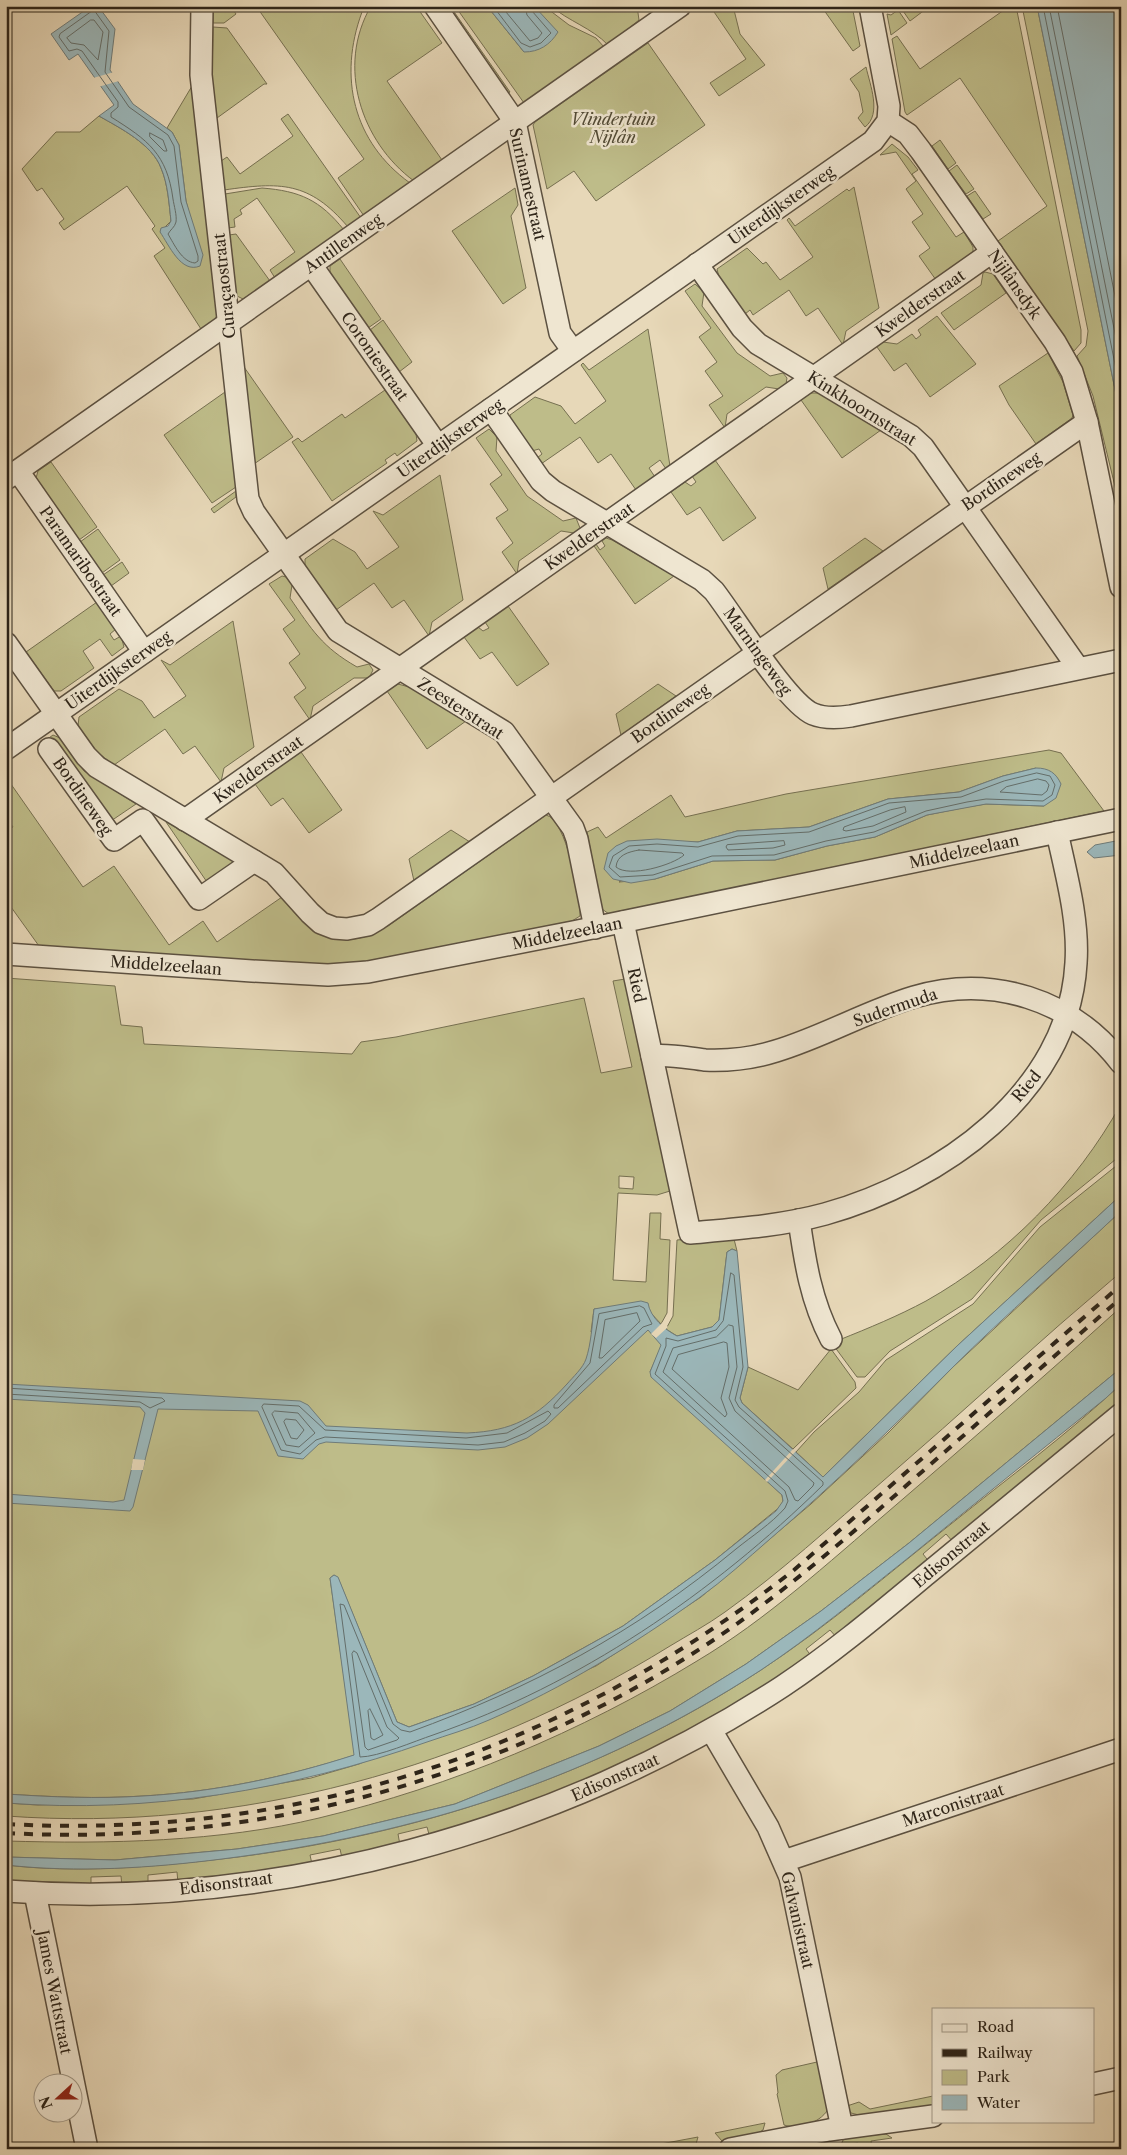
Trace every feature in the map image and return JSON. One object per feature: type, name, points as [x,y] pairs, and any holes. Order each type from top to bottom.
[{"type":"street","name":"Curaçaostraat","points":[[202,6],[201,75],[248,499],[254,512],[283,555]]},
{"type":"street","name":"Surinamestraat","points":[[435,6],[515,122],[560,333],[573,351]]},
{"type":"street","name":"Antillenweg","points":[[12,475],[515,122],[650,16],[680,6]]},
{"type":"street","points":[[870,6],[888,96],[888,121]]},
{"type":"street","name":"Nijlânsdyk","points":[[888,121],[908,134],[914,142],[1065,359],[1078,387],[1087,422],[1121,586]]},
{"type":"street","name":"Uiterdijksterweg","points":[[6,749],[872,141],[888,121]]},
{"type":"street","name":"Kwelderstraat","points":[[185,820],[992,252]]},
{"type":"street","name":"Kinkhoornstraat","points":[[697,264],[749,336],[814,378],[911,436],[923,447],[1078,668]]},
{"type":"street","name":"Coroniestraat","points":[[312,266],[438,446]]},
{"type":"street","name":"Marningeweg","points":[[490,409],[541,481],[553,491],[702,580],[714,591],[798,705],[813,714],[832,718],[1121,660]]},
{"type":"street","name":"Bordineweg","points":[[6,643],[91,762],[274,873],[310,913],[321,922],[334,928],[359,927],[378,919],[965,505],[1087,422]]},
{"type":"street","name":"Paramaribostraat","points":[[12,475],[144,652]]},
{"type":"street","name":"Zeesterstraat","points":[[283,555],[338,631],[504,732],[552,796],[577,838],[595,928]]},
{"type":"street","name":"Bordineweg","points":[[49,749],[114,840],[143,820],[155,802]]},
{"type":"street","name":"Middelzeelaan","points":[[6,954],[328,975],[368,972],[595,928],[1121,819]]},
{"type":"street","points":[[143,820],[198,899],[254,861]]},
{"type":"street","name":"Ried","points":[[623,922],[690,1233],[799,1220],[845,1208],[895,1187],[932,1167],[962,1147],[1006,1110],[1032,1081],[1054,1046],[1067,1014],[1075,976],[1076,943],[1074,917],[1057,832]]},
{"type":"street","name":"Sudermuda","points":[[652,1056],[726,1060],[762,1055],[783,1049],[913,998],[960,988],[987,989],[1017,994],[1067,1014],[1091,1031],[1121,1063]]},
{"type":"street","points":[[799,1220],[810,1288],[822,1322],[831,1339]]},
{"type":"street","name":"Edisonstraat","points":[[6,1891],[122,1894],[214,1886],[296,1874],[395,1854],[469,1834],[565,1800],[653,1760],[711,1730],[784,1685],[837,1647],[1121,1414]]},
{"type":"street","name":"Galvanistraat","points":[[711,1730],[768,1827],[784,1861],[795,1894],[842,2128]]},
{"type":"street","name":"Marconistraat","points":[[784,1861],[1121,1749]]},
{"type":"street","name":"James Wattstraat","points":[[35,1893],[87,2149]]},
{"type":"street","points":[[1094,2084],[1121,2078]]},
{"type":"street","points":[[730,2149],[842,2128],[890,2124],[932,2116]]},
{"type":"green space","points":[[213,6],[240,6],[234,11],[236,14],[224,23],[213,23]]},
{"type":"green space","points":[[256,6],[353,6],[362,12],[351,60],[352,84],[356,106],[363,128],[375,148],[391,167],[410,183],[364,216],[338,178],[364,159]]},
{"type":"green space","points":[[371,6],[416,6],[442,43],[387,81],[442,160],[414,181],[395,165],[380,146],[368,124],[360,101],[355,77],[356,53],[361,29]]},
{"type":"green space","points":[[442,6],[450,6],[510,92],[504,96]]},
{"type":"green space","points":[[455,6],[487,6],[524,52],[539,12],[534,6],[544,6],[569,25],[596,38],[604,47],[524,103]]},
{"type":"green space","points":[[551,6],[637,6],[639,20],[608,45],[595,34]]},
{"type":"green space","points":[[710,6],[733,6],[740,34],[765,65],[719,96],[710,83],[746,59]]},
{"type":"green space","points":[[821,6],[852,6],[860,46],[853,51]]},
{"type":"green space","points":[[903,6],[930,6],[910,21],[901,8]]},
{"type":"green space","points":[[1002,6],[1016,6],[1081,330],[1081,343],[1074,351],[998,241],[1047,206],[960,78],[907,115],[905,112],[892,39],[897,36],[920,69],[1004,10]]},
{"type":"green space","points":[[1022,6],[1037,6],[1121,419],[1121,511],[1093,396],[1077,356],[1086,346],[1088,331]]},
{"type":"green space","points":[[898,10],[907,23],[891,35],[887,14],[891,15]]},
{"type":"green space","points":[[213,27],[227,28],[267,84],[264,84],[217,118],[212,79]]},
{"type":"green space","name":"Vlindertuin Nijlân","points":[[648,43],[705,125],[596,201],[574,171],[547,189],[533,125],[535,122]]},
{"type":"green space","points":[[866,67],[874,107],[873,115],[865,127],[858,118],[863,112],[859,92],[850,79]]},
{"type":"green space","points":[[192,86],[217,315],[215,320],[201,329],[154,256],[165,248],[152,229],[155,226],[127,186],[64,230],[59,223],[64,219],[42,188],[37,191],[22,169],[56,132],[80,132],[99,116],[143,144],[157,159],[168,194],[171,221],[160,232],[191,222],[186,201],[179,145],[172,132],[167,128]]},
{"type":"green space","points":[[288,114],[361,218],[348,227],[320,201],[292,188],[262,186],[224,190],[221,161],[227,157],[240,174],[293,136],[281,119]]},
{"type":"green space","points":[[940,140],[956,163],[948,169],[932,146]]},
{"type":"green space","points":[[892,144],[908,157],[918,170],[912,174],[956,237],[964,232],[973,247],[973,253],[936,280],[919,256],[930,248],[912,222],[923,214],[906,189],[916,181],[896,152],[880,155]]},
{"type":"green space","points":[[957,165],[974,189],[966,194],[949,171]]},
{"type":"green space","points":[[854,187],[879,308],[846,331],[843,345],[818,308],[806,316],[789,290],[753,315],[750,310],[745,314],[719,277],[717,269],[747,248],[763,264],[766,262],[780,280],[813,257],[787,220],[789,218],[795,226],[847,189],[849,191]]},
{"type":"green space","points":[[262,188],[298,195],[318,204],[344,230],[275,278],[270,270],[295,252],[257,198],[240,210],[242,214],[234,219],[235,227],[228,228],[225,194]]},
{"type":"green space","points":[[515,188],[518,205],[511,216],[526,288],[503,304],[452,231]]},
{"type":"green space","points":[[975,191],[991,214],[983,219],[967,196]]},
{"type":"green space","points":[[236,234],[270,281],[243,299],[235,295],[229,235]]},
{"type":"green space","points":[[340,259],[381,319],[368,328],[330,274],[330,266]]},
{"type":"green space","points":[[983,273],[993,274],[1006,293],[954,330],[941,313],[981,285]]},
{"type":"green space","points":[[695,284],[704,292],[702,306],[737,353],[770,376],[783,373],[787,378],[786,384],[779,389],[766,387],[727,414],[725,428],[709,405],[723,396],[705,371],[717,362],[699,337],[711,328],[685,291]]},
{"type":"green space","points":[[937,316],[976,364],[930,397],[906,363],[894,371],[877,347],[883,342],[897,344],[912,334],[916,339],[921,335],[918,330]]},
{"type":"green space","points":[[383,320],[412,362],[399,372],[370,330]]},
{"type":"green space","points":[[648,329],[670,466],[666,469],[660,460],[649,468],[655,477],[636,490],[611,454],[598,463],[580,437],[541,464],[537,458],[542,454],[539,449],[532,451],[510,418],[510,415],[535,397],[561,406],[575,424],[606,401],[581,365],[583,363],[589,370]]},
{"type":"green space","points":[[1048,353],[1063,382],[1073,415],[1072,418],[1036,444],[1009,405],[999,386]]},
{"type":"green space","points":[[244,367],[293,437],[254,464]]},
{"type":"green space","points":[[385,390],[416,434],[417,441],[397,456],[395,453],[385,460],[387,463],[332,501],[292,442],[298,438],[302,442],[342,414],[345,418]]},
{"type":"green space","points":[[225,392],[236,487],[212,503],[164,435]]},
{"type":"green space","points":[[811,393],[818,393],[881,430],[842,458],[801,400]]},
{"type":"green space","points":[[489,429],[497,437],[496,451],[527,496],[563,521],[576,518],[580,528],[574,533],[561,531],[519,561],[517,574],[502,552],[513,543],[496,518],[508,510],[490,484],[502,475],[476,438]]},
{"type":"green space","points":[[715,460],[756,518],[723,541],[700,507],[687,515],[671,492],[685,482],[691,486],[696,482],[692,476]]},
{"type":"green space","points":[[51,462],[97,527],[79,540],[36,478],[38,471]]},
{"type":"green space","points":[[440,475],[463,600],[432,622],[429,636],[404,600],[392,608],[374,583],[336,610],[305,566],[305,559],[333,539],[355,552],[367,569],[399,547],[373,511],[383,515]]},
{"type":"green space","points":[[236,491],[236,497],[214,513],[211,509]]},
{"type":"green space","points":[[98,529],[120,560],[102,573],[80,542]]},
{"type":"green space","points":[[606,538],[674,576],[635,604],[594,546],[596,544],[600,550],[605,546],[602,541]]},
{"type":"green space","points":[[865,538],[883,551],[828,589],[823,568]]},
{"type":"green space","points":[[122,562],[129,573],[111,586],[103,575]]},
{"type":"green space","points":[[282,576],[286,577],[292,585],[290,598],[326,645],[357,667],[369,664],[373,670],[369,678],[354,678],[313,706],[310,720],[294,697],[306,688],[289,663],[300,654],[283,629],[295,620],[269,584]]},
{"type":"green space","points":[[97,602],[116,629],[110,634],[114,640],[121,636],[124,647],[112,656],[100,639],[83,651],[94,668],[61,691],[54,691],[26,652]]},
{"type":"green space","points":[[508,606],[549,664],[517,686],[492,652],[480,659],[464,637],[478,627],[483,631],[489,628],[485,622]]},
{"type":"green space","points":[[233,621],[254,747],[224,768],[221,782],[195,746],[183,754],[165,729],[114,765],[97,752],[78,726],[79,717],[119,689],[142,701],[154,718],[186,696],[161,660],[170,665]]},
{"type":"green space","points":[[398,684],[409,687],[466,721],[427,749],[387,691]]},
{"type":"green space","points":[[658,684],[676,696],[621,735],[616,714]]},
{"type":"green space","points":[[53,735],[60,738],[84,771],[136,804],[108,823],[39,745]]},
{"type":"green space","points":[[1049,750],[1061,753],[1104,811],[609,914],[602,909],[587,832],[598,827],[606,838],[671,795],[685,817],[786,794]],"holes":[[[1036,768],[1044,806],[986,804],[967,807],[927,815],[875,837],[827,846],[775,860],[713,861],[655,879],[619,882],[689,842],[698,842],[737,831],[809,827],[888,799],[959,792],[1003,776]]]},
{"type":"green space","points":[[301,752],[342,810],[309,833],[283,798],[271,806],[255,784]]},
{"type":"green space","points":[[6,777],[83,887],[114,866],[169,945],[203,921],[217,942],[282,897],[307,925],[316,931],[338,939],[367,936],[388,926],[546,815],[553,820],[560,830],[566,844],[575,877],[580,916],[572,921],[437,950],[369,961],[335,963],[301,964],[39,946],[6,900],[6,832],[13,827],[6,817]]},
{"type":"green space","points":[[166,822],[237,863],[209,885]]},
{"type":"green space","points":[[451,830],[470,842],[414,881],[409,859]]},
{"type":"green space","points":[[6,978],[115,986],[121,1025],[142,1027],[144,1044],[352,1054],[361,1042],[396,1037],[584,998],[601,1073],[632,1067],[613,981],[625,979],[670,1191],[657,1195],[618,1193],[613,1280],[646,1282],[650,1213],[661,1213],[660,1239],[670,1240],[667,1313],[661,1324],[649,1311],[594,1309],[591,1332],[650,1330],[662,1345],[650,1372],[782,1495],[783,1501],[781,1506],[715,1560],[623,1626],[533,1676],[474,1704],[409,1727],[397,1722],[338,1578],[334,1575],[330,1578],[355,1755],[277,1777],[197,1791],[109,1797],[57,1797],[6,1794]],"holes":[[[619,1176],[634,1177],[633,1189],[619,1188]]]},
{"type":"green space","points":[[1121,1104],[1121,1155],[1041,1220],[972,1299],[890,1351],[865,1377],[857,1377],[834,1346],[839,1340],[883,1322],[926,1301],[984,1263],[1037,1216],[1061,1190],[1083,1163]]},
{"type":"green space","points":[[1121,1162],[1121,1195],[957,1346],[823,1477],[796,1452],[814,1432],[859,1392],[886,1360],[973,1304],[1040,1227]]},
{"type":"green space","points":[[1121,1211],[1121,1272],[825,1532],[746,1597],[670,1646],[594,1689],[516,1726],[435,1758],[352,1783],[267,1802],[180,1814],[93,1819],[6,1816],[6,1803],[38,1805],[193,1799],[311,1778],[359,1764],[596,1666],[701,1597],[811,1504],[888,1433],[954,1366]]},
{"type":"green space","points":[[733,1235],[737,1251],[732,1249],[727,1252],[719,1320],[712,1327],[677,1336],[666,1329],[673,1316],[677,1240]]},
{"type":"green space","points":[[1121,1307],[1121,1368],[909,1543],[821,1611],[746,1664],[670,1711],[599,1746],[455,1804],[323,1836],[237,1849],[115,1860],[6,1857],[6,1841],[164,1840],[243,1832],[319,1818],[418,1790],[466,1773],[514,1754],[608,1711],[697,1661],[748,1628],[820,1571]]},
{"type":"green space","points":[[831,1349],[855,1382],[856,1388],[793,1449],[742,1403],[740,1398],[748,1367],[798,1390]]},
{"type":"green space","points":[[1121,1384],[1121,1405],[954,1543],[946,1534],[923,1554],[930,1563],[837,1638],[830,1630],[806,1649],[812,1657],[723,1714],[590,1782],[430,1838],[427,1827],[398,1834],[400,1845],[342,1858],[340,1849],[310,1855],[312,1864],[178,1883],[177,1872],[148,1875],[148,1886],[122,1887],[121,1876],[91,1877],[91,1888],[6,1884],[6,1865],[35,1868],[93,1869],[181,1863],[238,1857],[308,1846],[377,1832],[511,1793],[576,1768],[639,1739],[701,1707],[786,1653],[858,1599],[1038,1456]]},
{"type":"green space","points":[[817,2062],[820,2063],[829,2107],[822,2117],[810,2124],[784,2125],[777,2094],[776,2075],[782,2070]]},
{"type":"green space","points":[[932,2096],[932,2107],[863,2116],[851,2113],[847,2106],[859,2102],[870,2109]]},
{"type":"green space","points":[[765,2123],[763,2130],[758,2133],[722,2141],[715,2133]]},
{"type":"green space","points":[[886,2134],[892,2138],[871,2141],[872,2148],[859,2149],[858,2143],[841,2145],[843,2140],[848,2137]]},
{"type":"green space","points":[[698,2137],[696,2144],[690,2147],[651,2149],[650,2146]]},
{"type":"water","points":[[91,6],[98,6],[115,29],[110,70],[133,104],[172,132],[179,145],[186,201],[203,255],[200,266],[187,266],[181,262],[160,232],[161,228],[168,226],[171,221],[168,194],[157,159],[143,144],[99,116],[114,105],[78,54],[69,60],[51,34]]},
{"type":"water","points":[[487,6],[534,6],[558,32],[544,47],[535,51],[524,52]]},
{"type":"water","points":[[1037,6],[1121,6],[1121,419]]},
{"type":"water","points":[[1036,768],[1052,772],[1061,784],[1056,798],[1044,806],[986,804],[943,812],[927,815],[875,837],[827,846],[775,860],[713,861],[655,879],[631,883],[613,879],[604,869],[608,853],[616,846],[627,841],[657,839],[698,842],[737,831],[809,827],[888,799],[959,792],[1003,776]]},
{"type":"water","points":[[1121,840],[1121,855],[1094,858],[1087,852],[1095,845]]},
{"type":"water","points":[[1121,1195],[1121,1211],[993,1328],[793,1519],[699,1598],[623,1649],[571,1680],[517,1707],[466,1729],[376,1759],[272,1785],[220,1795],[113,1805],[60,1806],[6,1803],[6,1794],[57,1797],[109,1797],[197,1791],[276,1777],[354,1755],[330,1578],[334,1575],[338,1577],[397,1722],[409,1727],[474,1704],[533,1676],[623,1626],[715,1560],[776,1511],[783,1501],[782,1495],[651,1377],[650,1372],[661,1345],[648,1330],[548,1424],[527,1438],[505,1447],[478,1450],[326,1442],[319,1444],[303,1459],[278,1456],[258,1411],[158,1409],[133,1507],[130,1511],[6,1503],[6,1494],[113,1502],[124,1500],[145,1413],[140,1407],[6,1399],[6,1384],[300,1401],[308,1405],[326,1426],[467,1433],[483,1432],[511,1426],[534,1414],[556,1396],[585,1362],[594,1309],[641,1301],[648,1303],[649,1308],[659,1322],[677,1336],[712,1327],[719,1320],[727,1252],[732,1249],[737,1251],[748,1367],[740,1398],[742,1403],[823,1477],[957,1346]]},
{"type":"water","points":[[1121,1368],[1121,1384],[1106,1398],[799,1644],[761,1670],[698,1708],[634,1742],[569,1771],[502,1796],[435,1817],[366,1834],[295,1848],[222,1859],[142,1867],[60,1869],[6,1865],[6,1857],[115,1860],[237,1849],[323,1836],[455,1804],[599,1746],[670,1711],[746,1664],[821,1611],[909,1543]]},
{"type":"pier","points":[[114,72],[119,81],[98,87],[94,82],[93,78]]},
{"type":"pier","points":[[663,1322],[668,1327],[656,1338],[651,1334]]},
{"type":"pier","points":[[793,1449],[796,1451],[767,1482],[765,1480]]},
{"type":"pier","points":[[133,1459],[145,1460],[143,1470],[131,1470]]},
{"type":"railway","points":[[6,1824],[115,1825],[221,1816],[324,1798],[424,1770],[521,1734],[615,1688],[706,1633],[794,1570],[1121,1285]]},
{"type":"railway","points":[[6,1833],[100,1834],[194,1828],[287,1814],[378,1793],[467,1765],[554,1729],[638,1686],[718,1637],[767,1601],[862,1524],[1121,1298]]}]
